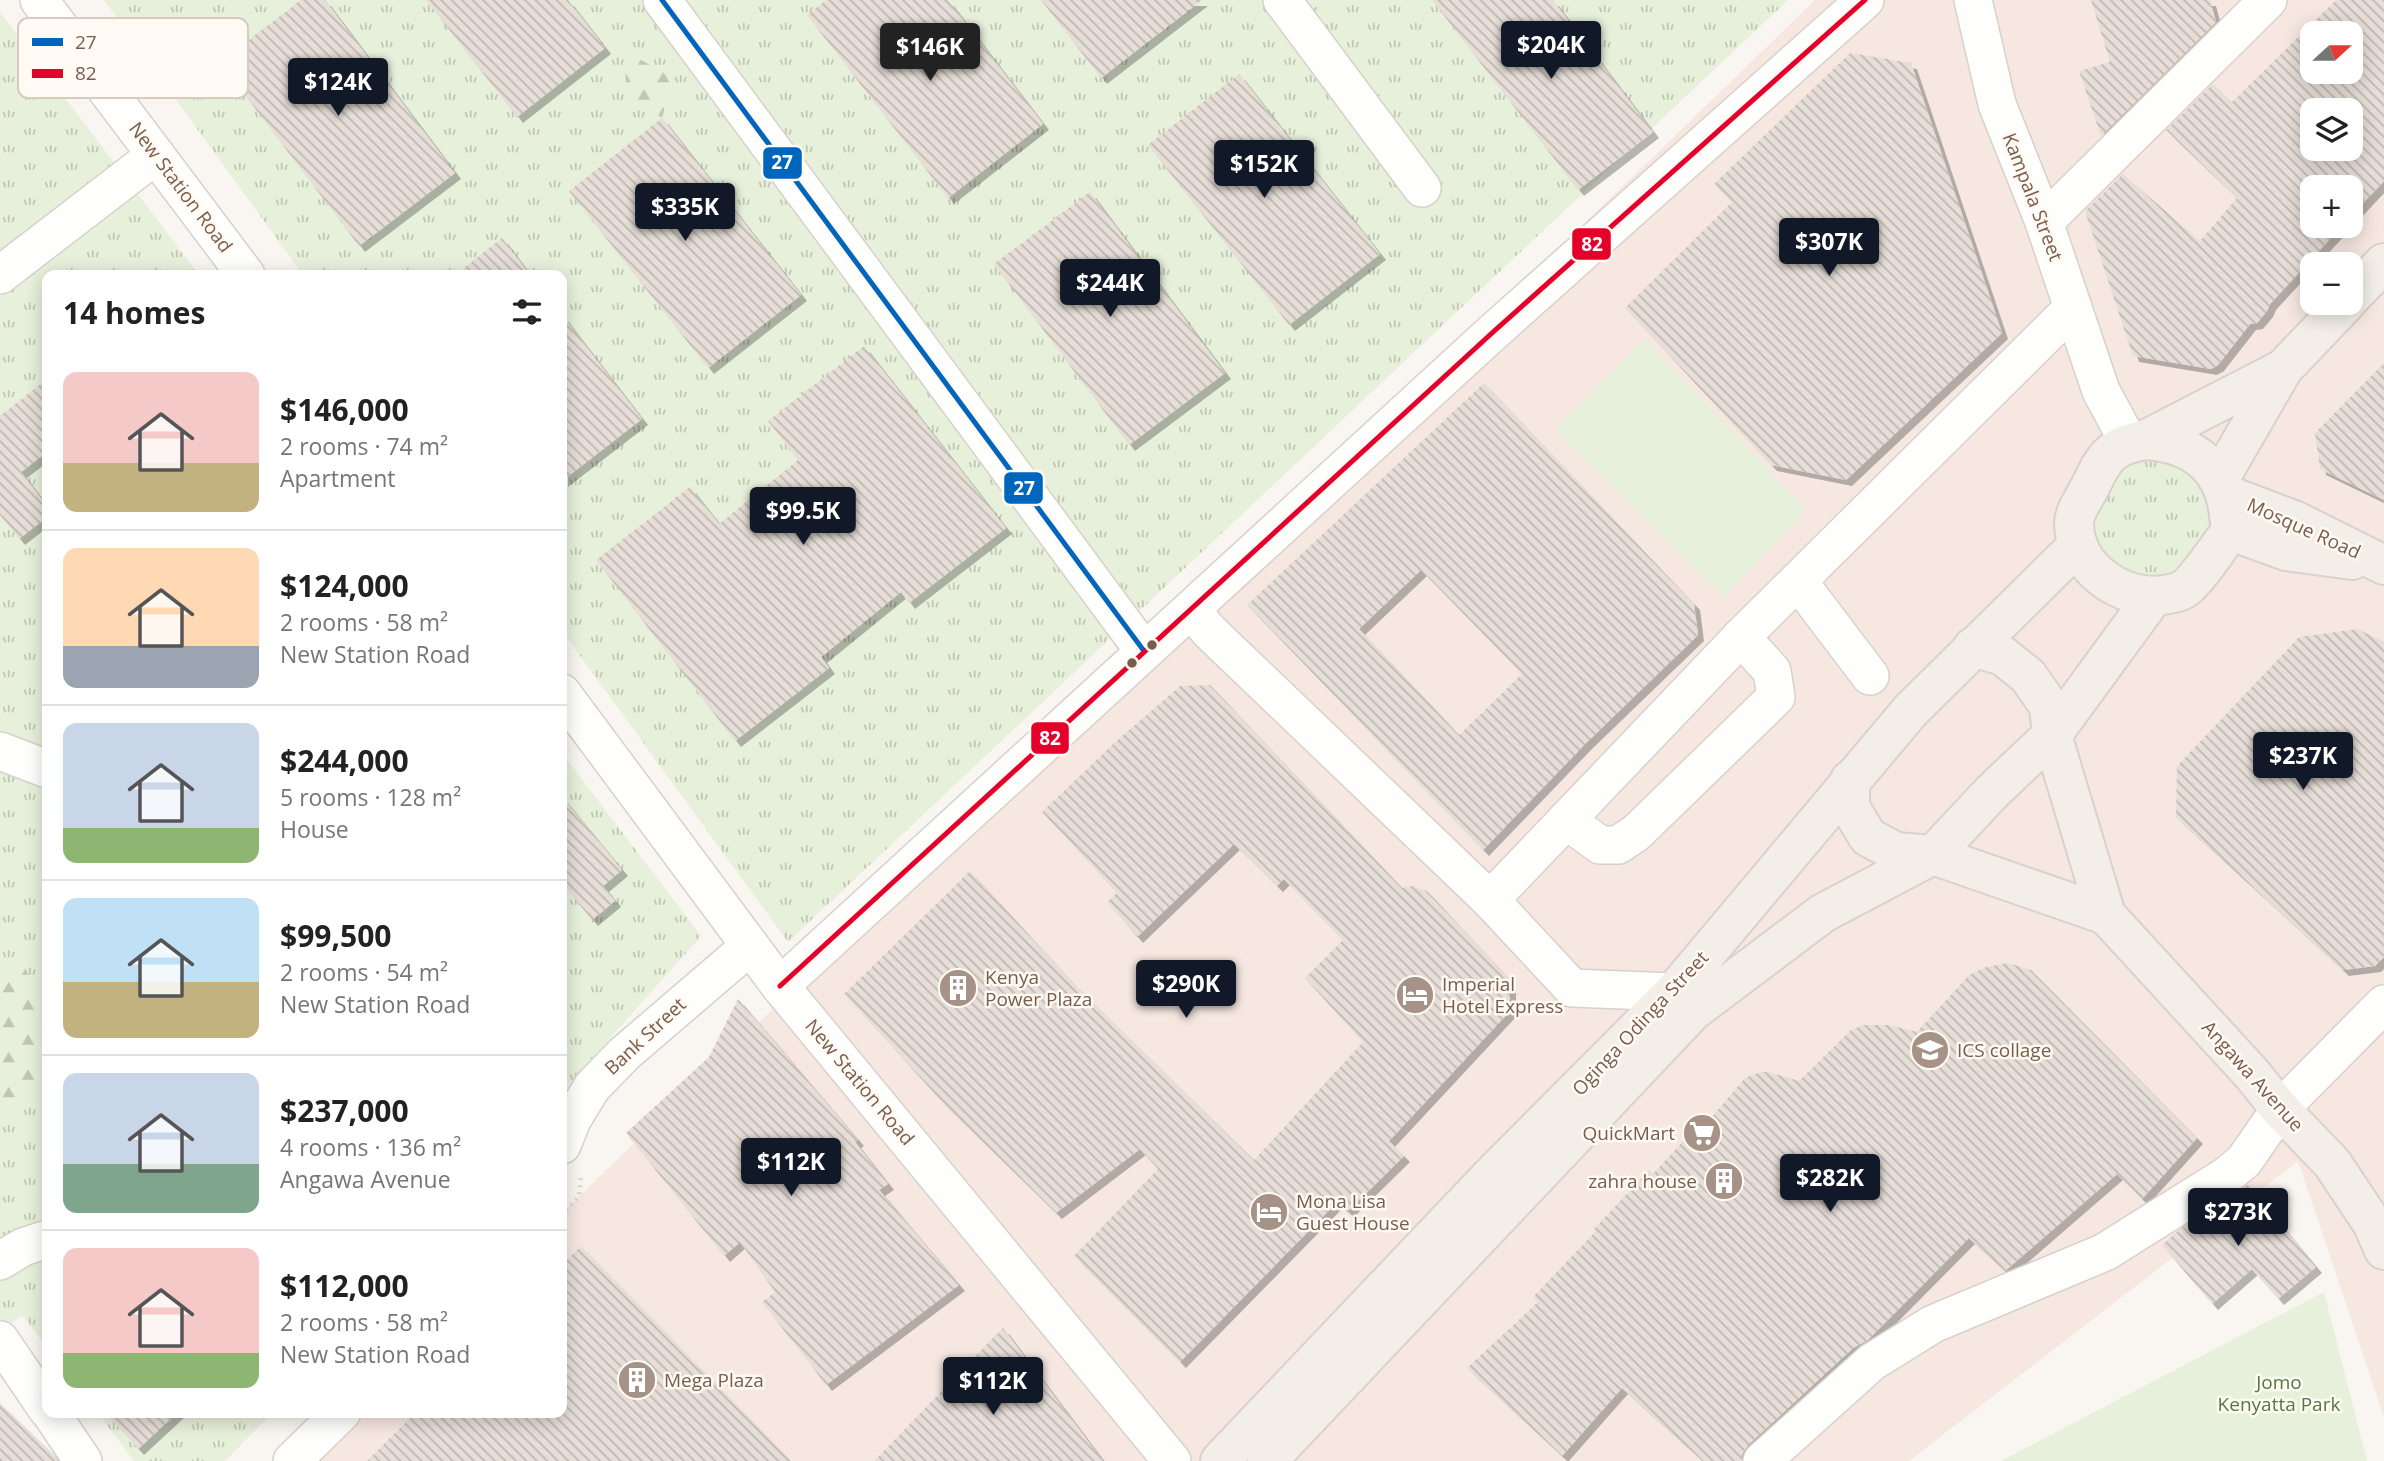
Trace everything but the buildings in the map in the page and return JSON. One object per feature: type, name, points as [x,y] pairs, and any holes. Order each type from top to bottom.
[{"type":"main road","points":[[2363,285],[2384,263]]},
{"type":"main road","points":[[2283,369],[2187,588],[2153,597],[2130,593],[2108,583],[2090,566],[2078,545],[2073,522],[2126,447],[2283,369],[2335,315]]},
{"type":"main road","points":[[2126,447],[2167,442],[2188,449],[2206,462],[2225,501]]},
{"type":"main road","name":"Mosque Road","points":[[2225,501],[2286,551],[2383,564]]},
{"type":"main road","name":"Oginga Odinga Street","points":[[1267,1461],[1684,1001],[1850,780],[1910,711],[2078,545]]},
{"type":"main road","name":"Oginga Odinga Street","points":[[1220,1461],[1488,1179],[1684,1001],[1732,980],[1824,913],[1933,855],[1991,793],[2052,735],[2153,597]]},
{"type":"main road","name":"Angawa Avenue","points":[[1973,647],[2003,656],[2028,676],[2049,706],[2052,735],[2106,915],[2332,1163],[2372,1223],[2384,1250]]},
{"type":"main road","name":"Angawa Avenue","points":[[1850,780],[1850,807],[1868,837],[1896,852],[1933,855],[2106,915]]},
{"type":"street","name":"New Station Road","points":[[39,0],[53,18]]},
{"type":"street","points":[[662,0],[1144,651]]},
{"type":"street","points":[[1282,0],[1422,188]]},
{"type":"street","points":[[780,986],[1482,342],[1865,0]]},
{"type":"street","name":"Kampala Street","points":[[1973,0],[1997,104],[2044,222],[2101,391],[2126,447]]},
{"type":"street","points":[[2044,222],[2268,0]]},
{"type":"street","name":"New Station Road","points":[[113,98],[242,270]]},
{"type":"street","points":[[0,275],[156,155]]},
{"type":"street","points":[[1490,900],[1741,637],[2073,308]]},
{"type":"street","points":[[1798,581],[1870,676]]},
{"type":"street","points":[[1191,610],[1210,632],[1490,900],[1572,988],[1684,1001]]},
{"type":"street","points":[[1566,820],[1601,845],[1618,845],[1636,833],[1776,697],[1772,671],[1741,637]]},
{"type":"street","name":"New Station Road","points":[[567,700],[780,986],[1172,1461]]},
{"type":"street","points":[[0,751],[42,767]]},
{"type":"street","name":"Bank Street","points":[[567,1132],[592,1087],[624,1054],[750,946]]},
{"type":"street","points":[[1762,1461],[1871,1362],[1933,1324],[2105,1252],[2226,1176],[2245,1161],[2280,1109],[2384,1004]]},
{"type":"street","points":[[0,1261],[23,1247],[42,1241]]},
{"type":"street","points":[[0,1340],[42,1401]]},
{"type":"street","points":[[53,1418],[83,1461]]},
{"type":"street","points":[[292,1461],[336,1418]]},
{"type":"shaded area","points":[[1815,0],[2384,0],[2384,1417],[2298,1161],[1909,1461],[307,1461],[351,1418],[567,1418],[567,1208]]},
{"type":"green space","points":[[104,0],[1788,0],[788,942],[567,638],[567,270],[299,270],[175,98],[248,98],[248,18],[117,18]]},
{"type":"green space","points":[[0,12],[18,36],[18,98],[65,98],[195,270],[42,270],[42,1341],[22,1315],[0,1332]]},
{"type":"green space","points":[[625,51],[673,78],[662,118],[626,91]]},
{"type":"green space","points":[[1645,339],[1806,510],[1724,598],[1555,430]]},
{"type":"green space","points":[[2130,450],[2202,473],[2222,514],[2181,579],[2120,576],[2086,535]]},
{"type":"green space","points":[[567,760],[701,936],[567,1086]]},
{"type":"green space","points":[[0,958],[20,958],[42,1003],[42,1075],[0,1125]]},
{"type":"green space","name":"Jomo Kenyatta Park","points":[[2324,1292],[2367,1461],[2001,1461]]},
{"type":"green space","points":[[102,1418],[267,1418],[225,1461],[134,1461]]},
{"type":"transit line","name":"27","points":[[662,0],[1144,651]]},
{"type":"transit line","name":"82","points":[[780,986],[1492,333],[1865,0]]},
{"type":"place","name":"Kenya Power Plaza","points":[[958,988]]},
{"type":"place","name":"Imperial Hotel Express","points":[[1415,995]]},
{"type":"place","name":"ICS collage","points":[[1930,1050]]},
{"type":"place","name":"QuickMart","points":[[1702,1133]]},
{"type":"place","name":"zahra house","points":[[1724,1181]]},
{"type":"place","name":"Mona Lisa Guest House","points":[[1269,1212]]},
{"type":"place","name":"Mega Plaza","points":[[637,1380]]}]
